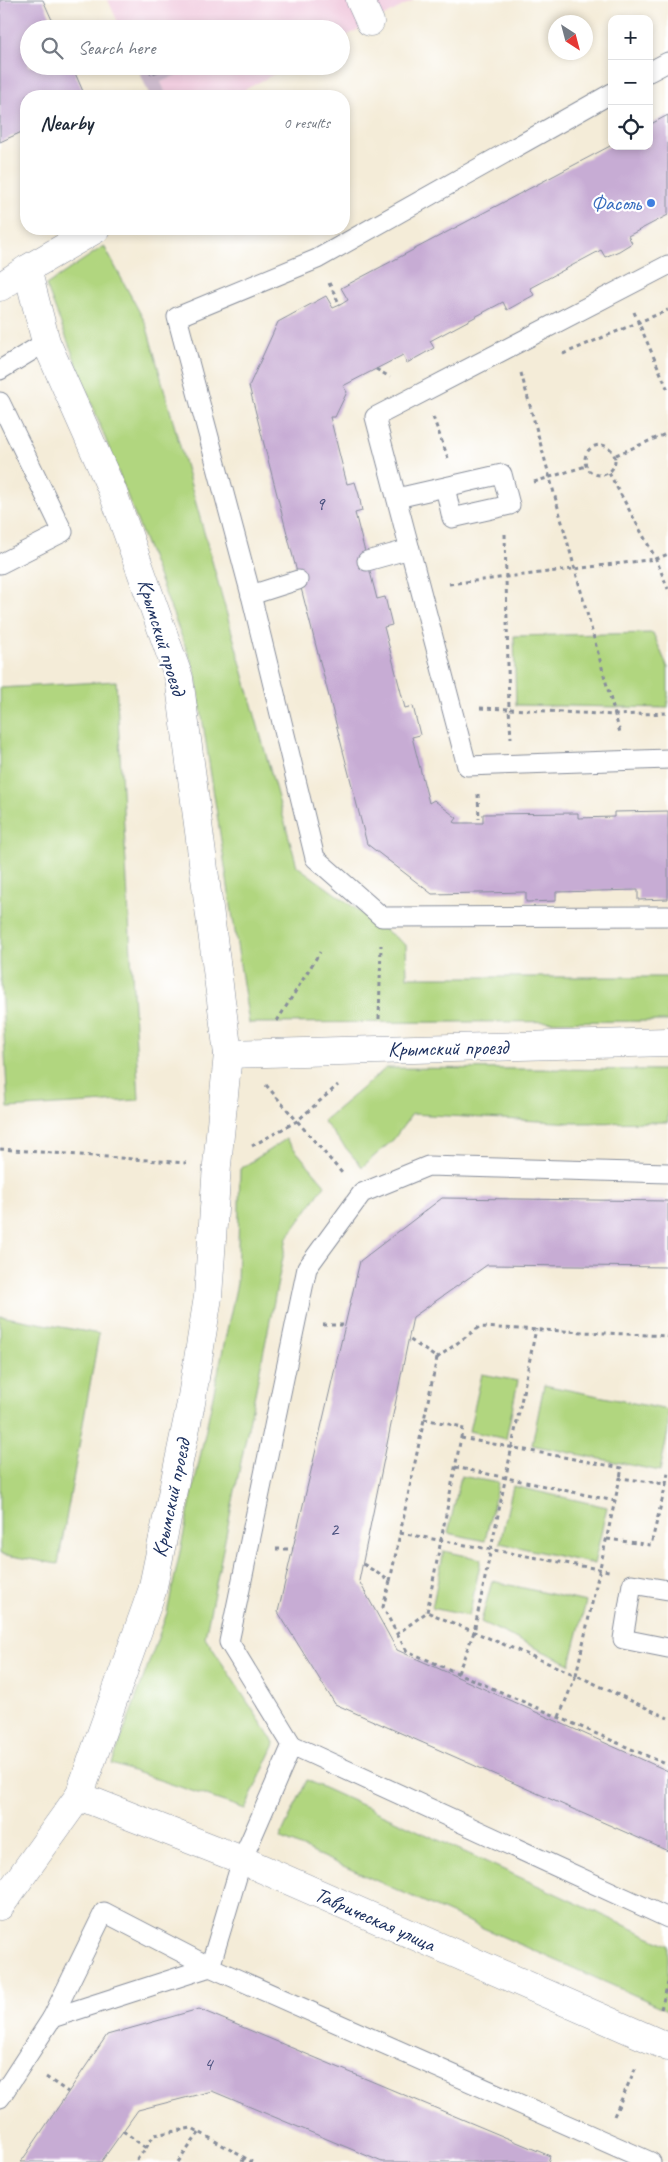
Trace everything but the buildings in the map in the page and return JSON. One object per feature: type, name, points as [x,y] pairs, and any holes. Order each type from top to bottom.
[{"type":"street","points":[[0,287],[26,269],[86,235]]},
{"type":"street","name":"Крымский проезд","points":[[0,1906],[79,1796],[152,1591],[187,1422],[208,1297],[228,1054],[179,678],[112,490],[46,342],[26,269]]},
{"type":"street","name":"Крымский проезд","points":[[228,1054],[668,1042]]},
{"type":"street","name":"Таврическая улица","points":[[79,1796],[242,1860],[659,2043]]},
{"type":"lane","points":[[653,70],[668,62]]},
{"type":"lane","points":[[608,95],[317,259],[177,317],[251,595],[315,858],[382,917],[668,916]]},
{"type":"lane","points":[[668,264],[375,418],[467,766],[668,759]]},
{"type":"lane","points":[[0,370],[46,342]]},
{"type":"lane","points":[[0,402],[63,532],[0,564]]},
{"type":"lane","points":[[397,498],[445,487],[502,474],[505,498],[452,518],[445,487]]},
{"type":"lane","points":[[367,561],[410,549]]},
{"type":"lane","points":[[251,595],[298,580]]},
{"type":"lane","points":[[668,1172],[428,1166],[362,1194],[307,1268],[229,1642],[292,1746],[668,1918]]},
{"type":"lane","points":[[668,1590],[632,1584],[622,1640],[668,1648]]},
{"type":"lane","points":[[210,1966],[242,1860],[292,1746]]},
{"type":"lane","points":[[0,2098],[52,2018],[104,1912],[210,1966],[651,2162]]},
{"type":"lane","points":[[52,2018],[210,1966]]},
{"type":"path","points":[[624,288],[668,390]]},
{"type":"path","points":[[557,356],[668,310]]},
{"type":"path","points":[[530,368],[521,372],[628,760]]},
{"type":"path","points":[[616,454],[668,433]]},
{"type":"path","points":[[606,445],[616,454],[616,461],[609,473],[596,475],[586,466],[586,453],[593,446],[606,445]]},
{"type":"path","points":[[513,764],[509,709],[505,498],[550,477],[586,466]]},
{"type":"path","points":[[609,473],[656,559],[668,589]]},
{"type":"path","points":[[420,588],[656,559],[668,554]]},
{"type":"path","points":[[452,708],[616,715],[668,713]]},
{"type":"path","points":[[668,1336],[479,1326],[437,1358],[383,1607],[407,1651],[668,1765]]},
{"type":"path","points":[[458,1673],[474,1632],[536,1329]]},
{"type":"path","points":[[409,1339],[437,1358]]},
{"type":"path","points":[[397,1634],[427,1612],[463,1428],[424,1419]]},
{"type":"path","points":[[461,1438],[622,1468],[576,1675],[559,1717]]},
{"type":"path","points":[[456,1467],[615,1501]]},
{"type":"path","points":[[607,1539],[651,1545],[667,1484],[668,1472]]},
{"type":"path","points":[[620,1478],[667,1484]]},
{"type":"path","points":[[400,1533],[610,1571]]},
{"type":"path","points":[[363,1564],[390,1581]]},
{"type":"path","points":[[427,1612],[576,1675],[668,1718]]},
{"type":"path","points":[[603,2141],[659,2043],[662,2008],[668,1983]]},
{"type":"path","points":[[135,2162],[154,2135],[192,2128],[252,2162]]},
{"type":"path","points":[[123,2131],[146,2148]]},
{"type":"path","points":[[178,2162],[200,2133]]},
{"type":"path","points":[[242,2162],[244,2158]]},
{"type":"shaded area","points":[[108,0],[414,0],[350,34],[350,20],[117,20]]},
{"type":"shaded area","points":[[141,75],[177,75],[161,82],[164,90],[147,90]]},
{"type":"shaded area","points":[[177,75],[272,75],[244,90],[164,90],[161,82]]},
{"type":"green space","points":[[104,246],[146,324],[297,866],[406,945],[407,977],[668,977],[668,1021],[249,1023],[195,671],[46,285]]},
{"type":"green space","points":[[653,633],[668,668],[668,708],[516,705],[514,636]]},
{"type":"green space","points":[[116,681],[139,1100],[8,1108],[0,964],[0,688]]},
{"type":"green space","points":[[386,1068],[668,1070],[668,1122],[575,1123],[412,1114],[393,1140],[362,1167],[323,1121]]},
{"type":"green space","points":[[286,1139],[325,1185],[287,1238],[205,1637],[275,1744],[245,1809],[112,1764],[167,1613],[237,1283],[240,1169]]},
{"type":"green space","points":[[0,1316],[99,1334],[58,1564],[0,1554]]},
{"type":"green space","points":[[482,1374],[518,1381],[506,1439],[469,1431]]},
{"type":"green space","points":[[544,1385],[668,1410],[668,1431],[660,1471],[532,1445]]},
{"type":"green space","points":[[461,1476],[498,1483],[485,1541],[448,1533]]},
{"type":"green space","points":[[513,1486],[607,1507],[594,1564],[500,1543]]},
{"type":"green space","points":[[444,1551],[481,1559],[469,1616],[432,1608]]},
{"type":"green space","points":[[492,1581],[586,1602],[570,1664],[481,1622]]},
{"type":"green space","points":[[307,1780],[668,1945],[668,2010],[280,1838]]},
{"type":"place","name":"Фасоль","points":[[651,203]]}]
